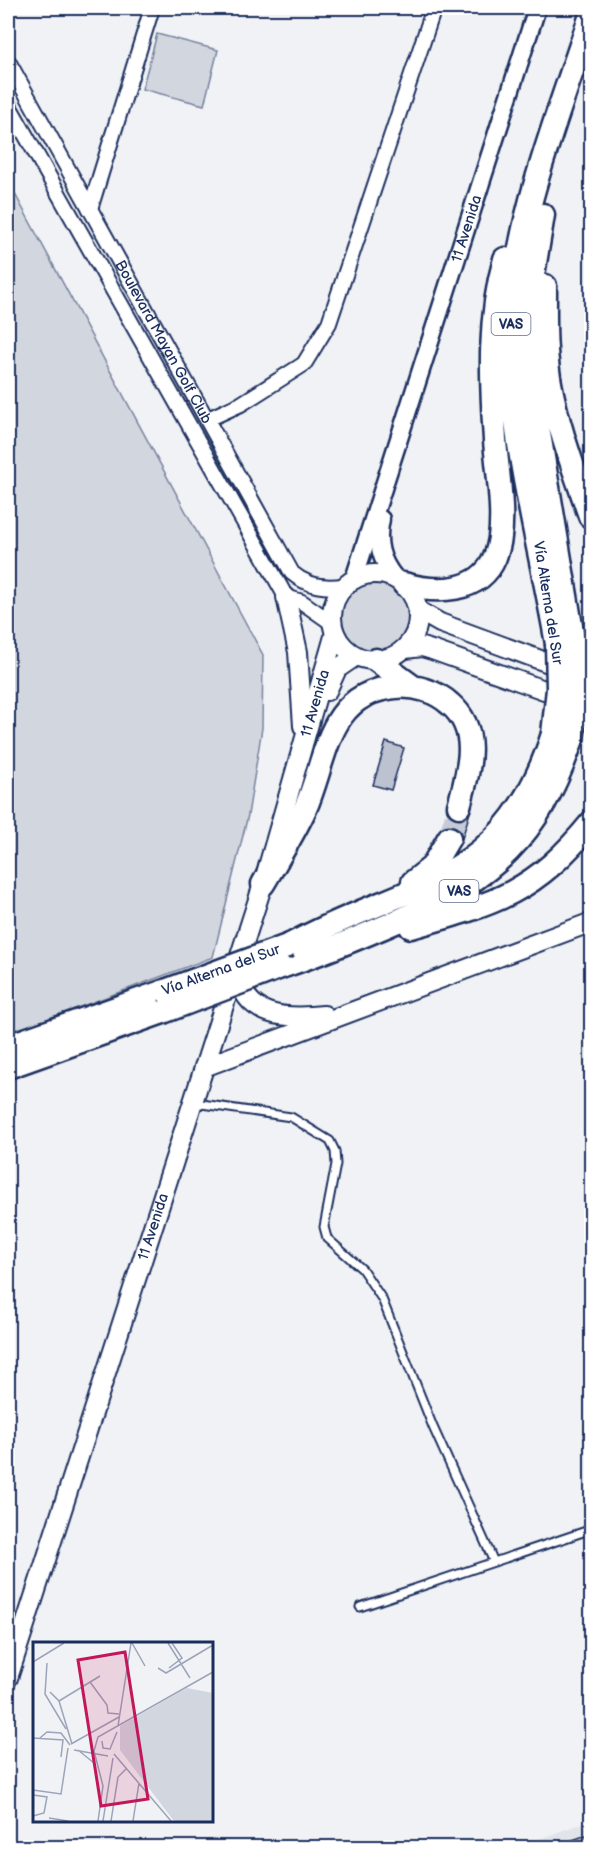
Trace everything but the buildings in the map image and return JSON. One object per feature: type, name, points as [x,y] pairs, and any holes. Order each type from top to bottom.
[{"type":"highway","name":"Vía Alterna del Sur","points":[[8,1067],[441,879],[479,853],[506,826],[528,795],[542,767],[562,736],[579,691],[565,644],[521,452],[511,367],[511,324],[515,276],[537,183],[591,12]]},
{"type":"highway","name":"Vía Alterna del Sur","points":[[565,644],[532,391],[528,332],[537,246],[544,213],[591,63]]},
{"type":"highway","points":[[399,581],[433,591],[455,588],[486,571],[496,556],[501,522],[492,380],[494,319],[510,243],[537,183]]},
{"type":"highway","points":[[537,246],[545,280],[546,347],[550,381],[561,429],[590,516]]},
{"type":"highway","points":[[366,658],[414,687]]},
{"type":"highway","points":[[262,884],[306,807],[327,741],[340,716],[362,697],[374,692],[390,687],[414,687],[426,690],[450,703],[458,712],[468,730],[470,761],[459,806]]},
{"type":"highway","name":"Vía Alterna del Sur","points":[[8,1046],[281,967],[343,945],[447,898],[498,862],[523,836],[542,808],[561,771],[562,736]]},
{"type":"highway","points":[[343,945],[454,915],[508,896],[549,869],[566,854],[591,822]]},
{"type":"highway","points":[[296,942],[421,878],[436,862],[449,838]]},
{"type":"main road","points":[[375,574],[399,581],[411,592],[419,611],[416,632],[405,649],[396,655],[366,658],[347,650],[334,628],[334,602],[350,582],[375,574]]},
{"type":"main road","points":[[286,597],[298,652],[304,740]]},
{"type":"main road","points":[[419,611],[440,623],[591,679]]},
{"type":"main road","name":"11 Avenida","points":[[8,1678],[262,884],[334,628]]},
{"type":"main road","points":[[405,649],[422,647],[432,650],[591,707]]},
{"type":"main road","name":"11 Avenida","points":[[294,773],[334,673],[366,658]]},
{"type":"main road","points":[[204,1067],[591,922]]},
{"type":"main road","points":[[237,962],[243,992],[266,1011],[291,1019],[349,1012]]},
{"type":"street","points":[[90,209],[152,8]]},
{"type":"street","points":[[208,419],[241,404],[304,364],[328,323],[434,8]]},
{"type":"street","name":"11 Avenida","points":[[350,582],[395,451],[537,8]]},
{"type":"street","name":"Boulevard Mayan Golf Club","points":[[8,61],[292,573],[311,584],[337,587],[350,582]]},
{"type":"street","name":"Boulevard Mayan Golf Club","points":[[8,104],[286,597]]},
{"type":"street","name":"11 Avenida","points":[[395,451],[378,536],[384,562],[399,581]]},
{"type":"street","points":[[286,597],[302,602],[334,628]]},
{"type":"lane","points":[[193,1102],[291,1117],[330,1141],[335,1151],[336,1164],[324,1227],[327,1238],[362,1269],[382,1299],[433,1427],[494,1562]]},
{"type":"lane","points":[[360,1607],[591,1529]]},
{"type":"shaded area","points":[[157,34],[218,50],[204,105],[142,89]]},
{"type":"shaded area","points":[[8,181],[263,655],[262,728],[248,815],[213,957],[8,1034]]},
{"type":"shaded area","points":[[375,582],[388,585],[400,592],[407,604],[410,617],[407,630],[400,642],[388,649],[375,652],[362,649],[350,642],[343,630],[340,617],[343,604],[350,592],[362,585]]},
{"type":"shaded area","points":[[591,1820],[591,1847],[517,1848],[555,1833]]},
{"type":"tunnel","points":[[449,838],[459,806]]}]
